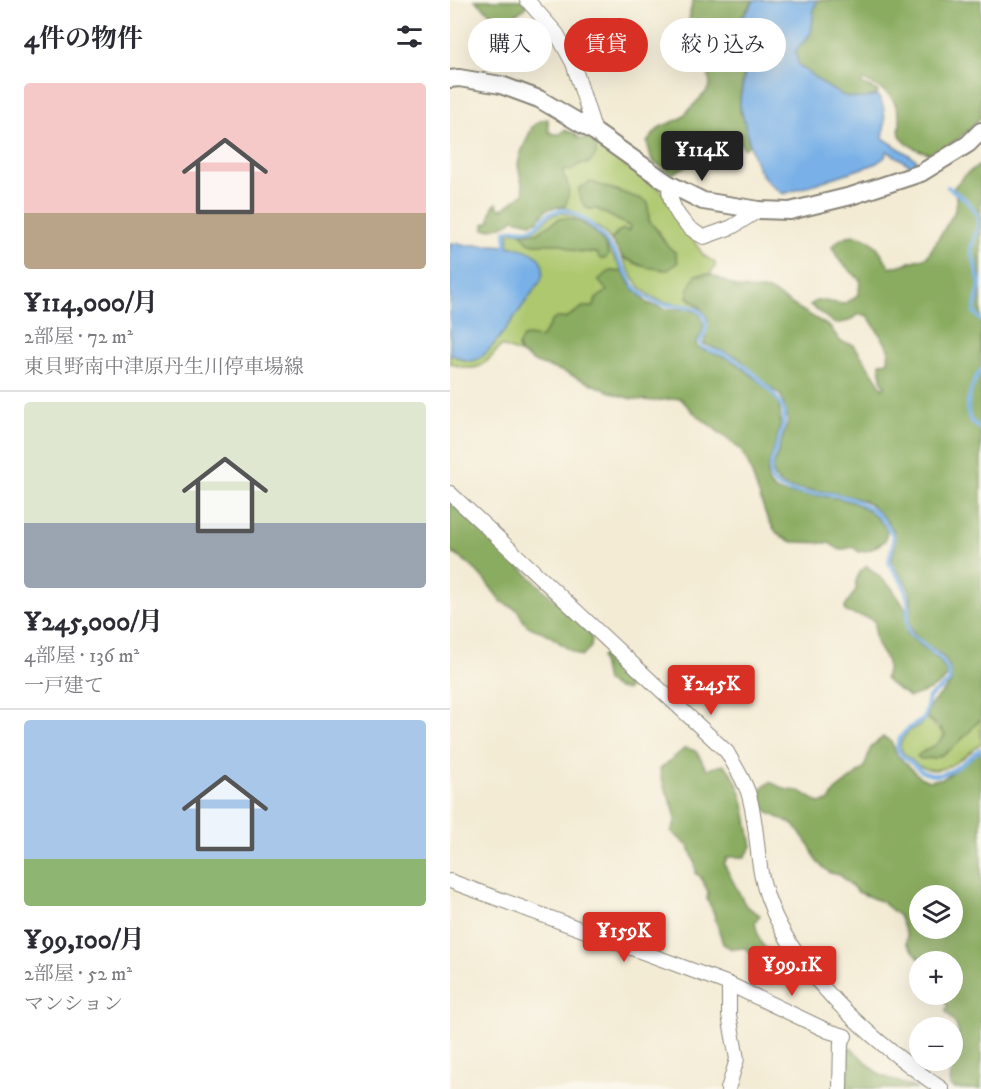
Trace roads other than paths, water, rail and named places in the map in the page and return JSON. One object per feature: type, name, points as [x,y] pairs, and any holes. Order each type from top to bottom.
[{"type":"main road","points":[[450,80],[459,78],[501,85],[539,99],[595,132],[669,184],[702,201],[759,210],[790,211],[851,196],[921,173],[968,144],[981,130]]},
{"type":"street","points":[[526,0],[557,34],[573,63],[595,132]]},
{"type":"street","points":[[669,184],[670,200],[678,213],[690,228],[704,237],[732,227],[759,210]]},
{"type":"street","points":[[450,493],[727,752],[748,792],[762,877],[779,924],[794,949],[826,990],[857,1021],[916,1071],[942,1089]]},
{"type":"street","points":[[450,881],[729,984],[828,1031],[845,1036],[841,1042],[840,1089]]},
{"type":"street","points":[[728,1089],[737,1059],[729,1015],[729,984]]},
{"type":"water","points":[[754,0],[817,0],[811,33],[795,52],[799,66],[844,96],[865,98],[877,95],[884,110],[883,138],[917,160],[913,167],[887,151],[885,157],[875,164],[784,194],[766,180],[755,162],[740,108],[740,98],[745,72],[786,72],[786,18],[742,18]]},
{"type":"water","points":[[450,243],[518,248],[539,258],[543,267],[541,280],[510,324],[483,355],[473,361],[450,354]]},
{"type":"waterway","points":[[948,187],[966,200],[978,218],[971,249],[980,284],[974,312],[981,320]]},
{"type":"waterway","points":[[504,249],[506,231],[534,228],[548,214],[566,210],[589,223],[598,232],[614,252],[634,286],[645,296],[658,303],[691,307],[702,313],[706,325],[705,333],[700,341],[702,347],[728,356],[742,364],[764,384],[782,406],[784,421],[770,469],[774,483],[794,492],[836,495],[858,502],[877,514],[892,533],[893,543],[889,563],[907,595],[908,630],[937,655],[947,667],[949,674],[949,682],[929,697],[924,719],[907,730],[901,737],[897,747],[900,753],[922,772],[933,775],[956,768],[981,749]]},
{"type":"waterway","points":[[981,370],[968,400],[968,413],[971,420],[981,429]]}]
